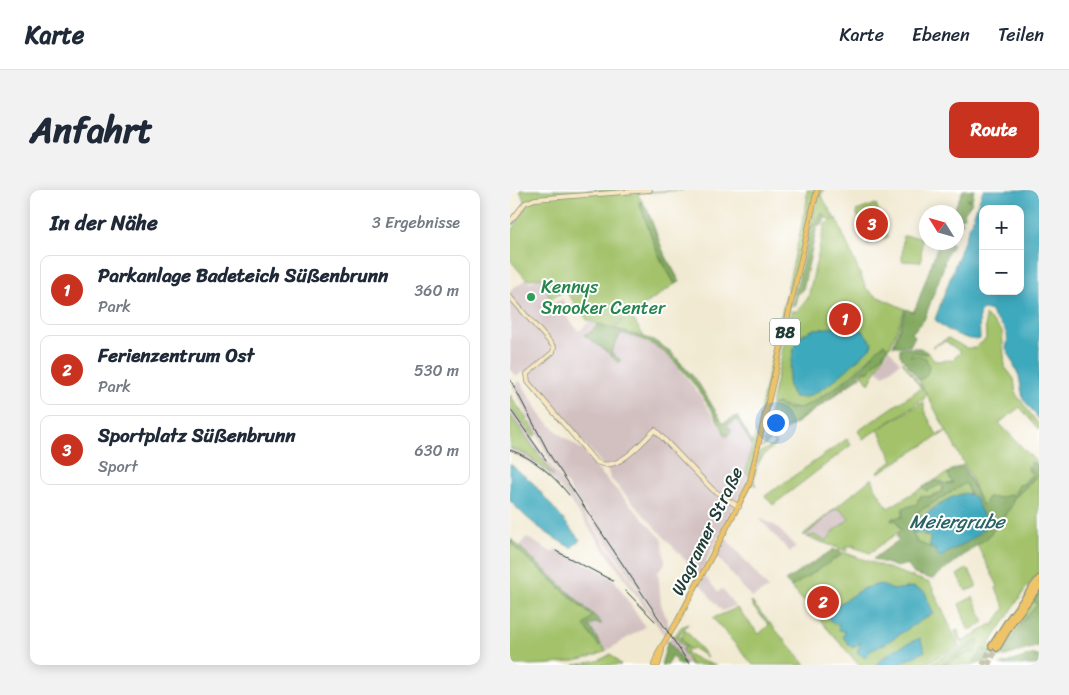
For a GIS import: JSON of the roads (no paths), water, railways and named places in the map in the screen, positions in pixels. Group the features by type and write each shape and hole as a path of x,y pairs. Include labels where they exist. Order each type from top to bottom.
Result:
{"highway":[{"path":"1039,579 1014,612 994,647 1039,586"}],"main road":[{"name":"Wagramer Straße","path":"656,665 663,646 739,507 749,484 756,462 817,190"}],"street":[{"path":"510,222 524,205 535,199 650,190"},
{"path":"510,297 554,349 526,377 528,382 590,455 598,462 607,465 621,460 655,430 713,490 739,507"}],"water":[{"path":"983,190 1039,190 1039,419 1023,399 1019,376 1006,348 1007,335 990,310 982,310 979,314 980,339 975,340 963,337 938,323 935,319 961,250 964,250 964,241"},
{"path":"851,326 863,331 872,343 871,347 823,389 812,395 793,396 788,382 794,348 799,337 814,329"},
{"path":"510,464 533,483 580,540 571,548 539,527 510,501"},
{"name":"Meiergrube","path":"965,493 975,497 983,516 984,528 969,541 941,557 938,556 935,549 930,548 930,537 921,532 914,533 911,524 950,498"},
{"path":"880,584 893,590 913,587 925,592 933,613 883,645 870,651 865,658 857,652 861,642 852,648 843,637 845,631 839,630 838,624 831,622 826,613 862,589"},
{"path":"920,638 925,651 896,665 876,665 892,651"}],"tunnel":[{"path":"983,665 992,646"},
{"path":"988,665 997,648"}],"railway":[{"path":"510,379 551,457 690,665"},
{"path":"510,409 546,460"},
{"path":"510,450 519,453 542,468 569,495"},
{"path":"556,551 613,581"},
{"path":"626,591 655,621"}],"place":[{"name":"Sportplatz Süßenbrunn","path":"872,224"},
{"name":"Kennys Snooker Center","path":"531,297"},
{"name":"Parkanlage Badeteich Süßenbrunn","path":"845,319"},
{"name":"Ferienzentrum Ost","path":"823,602"}]}
